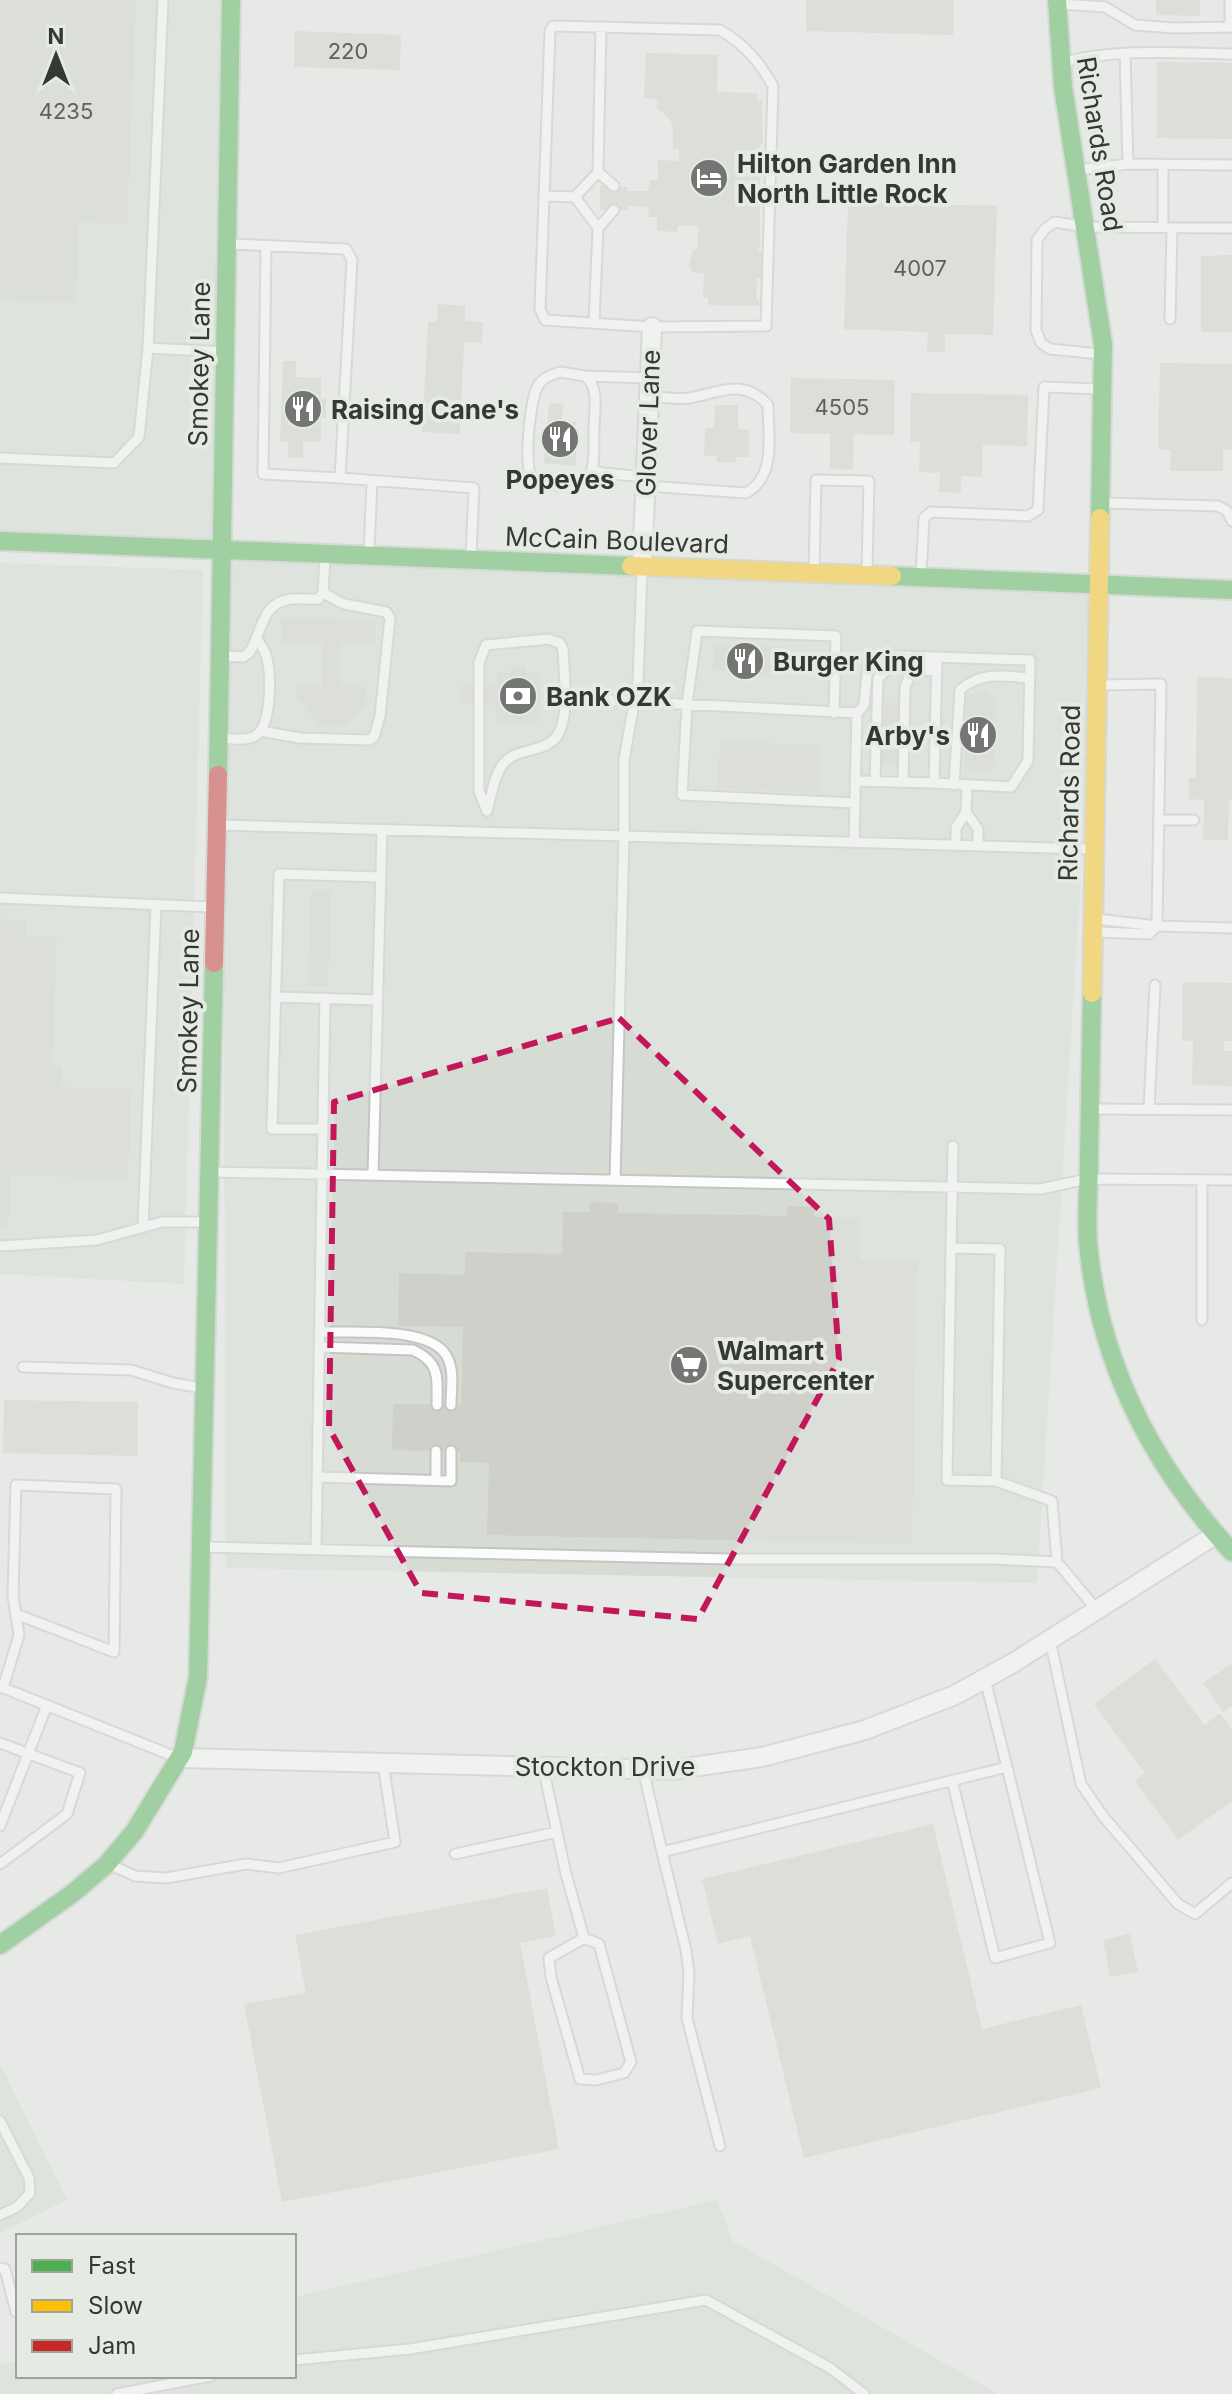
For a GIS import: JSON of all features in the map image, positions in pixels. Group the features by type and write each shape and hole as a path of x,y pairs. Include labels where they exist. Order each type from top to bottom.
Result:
{"street":[{"name":"Smokey Lane","path":"0,1945 73,1893 108,1863 134,1832 180,1758 189,1732 198,1677 218,825 231,0"},
{"name":"Richards Road","path":"1057,2 1065,120 1096,281 1103,354 1087,1179 1088,1241 1093,1287 1109,1351 1137,1423 1182,1496 1232,1552"},
{"name":"Glover Lane","path":"642,567 652,327"},
{"name":"McCain Boulevard","path":"0,541 1232,590"},
{"name":"Stockton Drive","path":"180,1758 643,1769 710,1766 809,1746 865,1730 955,1695 1050,1640 1215,1535"}],"lane":[{"path":"0,458 114,463 139,437 148,348 163,0"},
{"path":"1057,2 1107,4 1135,25 1174,28 1231,27 1230,0"},
{"path":"553,26 601,27 720,30 739,41 760,64 773,86 766,326 652,327 545,320 540,309 550,31 553,26"},
{"path":"544,196 575,197 598,172 601,27"},
{"path":"1125,54 1128,164"},
{"path":"1059,63 1089,56 1125,54 1232,54"},
{"path":"1075,171 1128,164 1232,165"},
{"path":"1163,165 1170,319"},
{"path":"598,172 614,186"},
{"path":"575,197 598,228 594,323"},
{"path":"598,228 614,210"},
{"path":"1103,354 1050,349 1041,343 1036,330 1037,240 1045,229 1055,222 1086,227 1232,228"},
{"path":"226,244 346,249 352,260 340,478"},
{"path":"266,246 263,474 474,488 471,561"},
{"path":"148,348 225,352"},
{"path":"585,376 594,388 592,470 581,482 553,485 538,482 529,467 531,417 535,391 546,376 560,372 585,376 649,387 686,399 720,389 746,390 759,395 768,405 769,456 765,473 758,487 746,493 646,482 592,470"},
{"path":"921,579 924,518 931,512 1028,516 1038,510 1044,387 1102,389"},
{"path":"813,574 816,480 869,481 867,577"},
{"path":"369,557 372,482"},
{"path":"1100,503 1218,506 1227,511 1232,521"},
{"path":"221,656 243,657 249,653 265,615 278,603 288,599 318,599 323,593 325,556"},
{"path":"615,1180 624,760 638,681 642,567"},
{"path":"260,731 300,738 369,740 374,737 380,716 390,618 386,612 344,604 323,593"},
{"path":"834,713 836,636 697,631 687,705 682,795 855,803"},
{"path":"219,738 250,738 260,731 265,722 269,685 266,651 256,638"},
{"path":"487,811 479,791 479,663 486,645 548,639 560,643 565,698 563,721 557,737 542,747 516,754 503,764 487,811 487,832"},
{"path":"854,842 857,713 864,705 869,655 937,663"},
{"path":"855,781 875,782 934,783 1011,787 1028,761 1030,660 895,663 878,678 875,782"},
{"path":"903,782 905,687 912,670 937,663"},
{"path":"934,783 937,663"},
{"path":"954,785 960,690 970,681 985,675 1030,678"},
{"path":"1097,685 1161,684 1157,926"},
{"path":"565,698 857,713"},
{"path":"956,845 956,828 966,812 967,785"},
{"path":"966,812 978,829 978,846"},
{"path":"1159,820 1194,820"},
{"path":"218,825 1094,849"},
{"path":"373,1175 382,830"},
{"path":"322,1129 272,1129 279,874 381,877"},
{"path":"0,898 216,907"},
{"path":"143,1227 156,905"},
{"path":"1092,925 1232,928"},
{"path":"1149,1109 1155,985"},
{"path":"276,997 378,1000"},
{"path":"316,1549 325,998"},
{"path":"1088,1109 1232,1110"},
{"path":"953,1146 947,1480 996,1481 1052,1501 1057,1562 1097,1610"},
{"path":"210,1172 1041,1189 1087,1179 1232,1180"},
{"path":"1202,1180 1202,1320"},
{"path":"0,1246 97,1240 162,1222 209,1222"},
{"path":"951,1248 1000,1249 996,1481"},
{"path":"319,1332 416,1335 431,1342 446,1354 449,1363 451,1405"},
{"path":"319,1347 413,1350 425,1356 437,1373 437,1405"},
{"path":"23,1367 131,1370 173,1383 205,1388"},
{"path":"436,1451 436,1480"},
{"path":"317,1477 451,1481 451,1451"},
{"path":"16,1614 114,1652 116,1489 16,1485 13,1596 19,1635 2,1688 180,1758"},
{"path":"202,1547 712,1559 994,1559 1057,1562"},
{"path":"1050,1640 1081,1784 1103,1816 1178,1904 1195,1914 1232,1883"},
{"path":"952,1780 995,1958 1050,1943 985,1679"},
{"path":"0,1826 47,1705"},
{"path":"0,1743 80,1773 67,1814 0,1864"},
{"path":"108,1863 135,1876 166,1878 246,1864 279,1868 395,1842 383,1763"},
{"path":"543,1767 584,1938"},
{"path":"662,1852 1007,1767"},
{"path":"643,1769 686,1950 689,1973 687,2018 720,2146"},
{"path":"455,1854 557,1832"},
{"path":"584,1938 599,1944 631,2062 624,2073 596,2080 580,2079 551,1977 549,1958 584,1938"},
{"path":"0,2121 29,2178 30,2193 17,2207 0,2215"},
{"path":"0,2268 5,2269 16,2312"},
{"path":"296,2360 410,2349 706,2300 830,2368 864,2394"},
{"path":"117,2394 200,2378"}],"highlighted area":[{"path":"619,1018 829,1219 839,1359 698,1619 421,1593 329,1428 334,1102"}],"shaded area":[{"path":"0,0 234,0 223,552 1099,585 1037,1583 226,1568 222,552 0,540"},
{"path":"0,563 203,570 184,1284 0,1274"},
{"path":"0,2064 67,2200 0,2233"},
{"path":"717,2200 733,2241 998,2394 0,2394 0,2365 16,2361 16,2378 296,2378 296,2297"}],"building":[{"path":"0,0 136,0 127,224 79,222 76,303 0,300"},
{"path":"806,0 954,0 953,35 806,31"},
{"path":"1156,0 1200,0 1200,16 1156,15"},
{"path":"295,31 401,35 400,70 294,67"},
{"name":"Hilton Garden Inn North Little Rock","path":"646,53 718,55 717,92 757,93 757,100 762,100 763,144 760,144 760,153 767,153 766,177 760,177 758,251 766,252 765,278 757,278 756,299 759,299 759,306 708,305 708,298 703,297 704,273 692,272 689,266 693,250 697,250 698,226 678,226 678,232 657,231 657,217 649,217 648,207 600,210 600,186 648,191 650,180 658,180 658,160 679,161 679,149 673,149 670,119 657,108 658,99 644,98"},
{"path":"1157,62 1232,63 1232,139 1157,138"},
{"path":"848,202 997,206 993,335 945,334 945,352 927,352 928,332 844,329"},
{"path":"1232,255 1232,332 1201,332 1201,256"},
{"path":"438,304 465,306 465,321 483,322 482,343 464,342 460,434 422,432 423,428 409,428 410,417 423,417 428,321 437,322"},
{"name":"Raising Cane's","path":"283,361 296,361 296,377 321,378 321,399 326,399 326,418 321,418 321,442 303,442 303,458 288,458 288,442 280,442"},
{"path":"1160,363 1232,364 1232,450 1223,450 1223,471 1170,471 1171,450 1158,449"},
{"path":"791,378 895,380 894,435 854,434 853,470 830,469 830,434 790,433"},
{"path":"911,393 1028,395 1027,446 983,445 982,477 961,476 961,493 939,492 940,473 919,472 920,442 910,442"},
{"name":"Popeyes","path":"549,403 564,404 561,421 576,422 576,466 544,463"},
{"path":"715,405 738,405 738,429 749,430 749,457 736,457 736,462 717,462 717,456 704,456 705,428 714,428"},
{"path":"281,618 376,620 375,643 341,642 340,686 365,687 365,701 369,704 347,725 320,725 296,698 296,685 322,686 323,643 281,642"},
{"name":"Burger King","path":"714,645 781,647 781,652 777,652 776,677 739,676 739,671 713,670"},
{"name":"Bank OZK","path":"511,666 526,666 526,673 540,673 539,723 496,722 496,705 459,704 460,686 497,686 497,672 511,673"},
{"path":"1197,677 1232,678 1232,800 1229,800 1228,840 1203,840 1204,800 1189,799 1189,778 1196,778"},
{"name":"Arby's","path":"975,691 996,695 994,765 991,770 965,769 962,729 966,730 967,694 975,694"},
{"path":"885,703 899,703 897,749 903,749 899,763 880,762 878,749 883,749"},
{"path":"720,741 821,745 819,793 718,789"},
{"path":"311,891 331,891 328,986 308,986"},
{"path":"0,919 27,921 26,935 57,937 52,1066 62,1066 61,1087 131,1089 128,1179 11,1175 8,1228 0,1228"},
{"path":"1183,982 1232,983 1232,1041 1224,1041 1223,1051 1232,1051 1232,1086 1192,1085 1193,1041 1182,1040"},
{"name":"Walmart Supercenter","path":"590,1202 618,1203 618,1213 787,1216 787,1206 814,1207 814,1217 860,1218 859,1260 917,1261 912,1544 487,1535 489,1463 460,1462 460,1452 392,1450 393,1404 461,1405 463,1327 398,1326 399,1273 465,1275 465,1252 562,1254 563,1212 590,1212"},
{"path":"4,1400 138,1402 137,1456 3,1453"},
{"path":"1155,1659 1204,1725 1220,1713 1232,1730 1232,1801 1178,1840 1135,1781 1145,1773 1094,1704"},
{"path":"1232,1664 1232,1706 1223,1712 1203,1683"},
{"path":"933,1824 982,2029 1081,2005 1101,2088 804,2158 750,1936 718,1944 702,1879"},
{"path":"547,1888 556,1936 520,1943 559,2149 282,2202 244,2004 306,1993 295,1935"},
{"path":"1130,1934 1138,1972 1110,1977 1103,1940"}],"traffic: fast":[{"path":"218,775 231,0"},
{"path":"1057,0 1063,87 1103,344 1100,518"},
{"path":"0,541 631,566"},
{"path":"892,576 1232,590"},
{"path":"0,1945 73,1893 106,1865 134,1832 183,1752 198,1677 214,963"},
{"path":"1092,993 1087,1232 1094,1287 1104,1330 1134,1410 1154,1447 1177,1483 1232,1552"}],"traffic: slow":[{"path":"1092,993 1100,518"},
{"path":"631,566 892,576"}],"traffic: jam":[{"path":"214,963 218,775"}],"place":[{"name":"Hilton Garden Inn North Little Rock","path":"709,178"},
{"name":"Raising Cane's","path":"303,409"},
{"name":"Popeyes","path":"560,439"},
{"name":"Burger King","path":"745,661"},
{"name":"Bank OZK","path":"518,696"},
{"name":"Arby's","path":"978,735"},
{"name":"Walmart Supercenter","path":"689,1365"}]}
